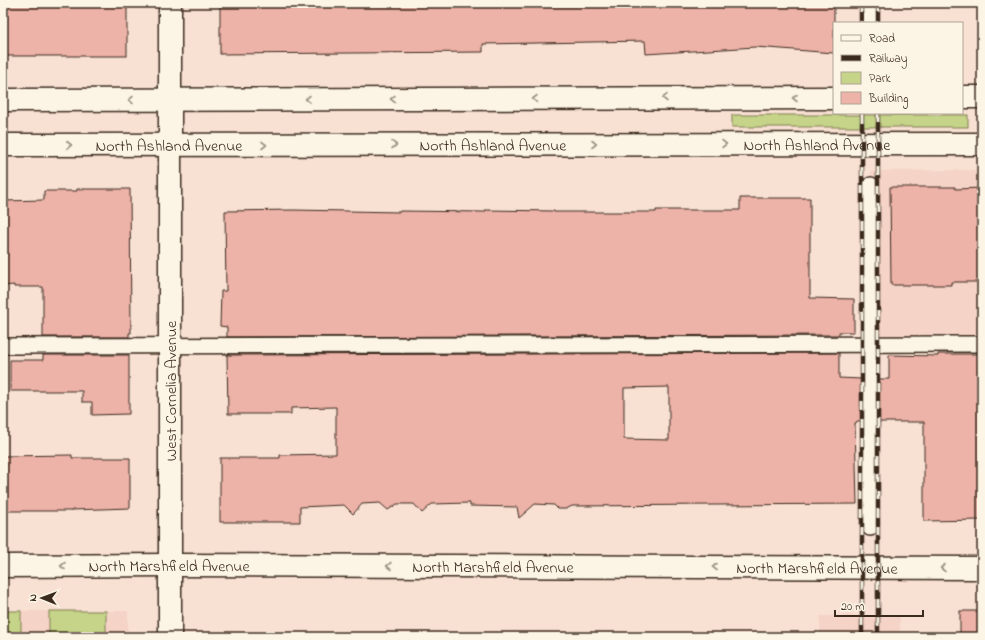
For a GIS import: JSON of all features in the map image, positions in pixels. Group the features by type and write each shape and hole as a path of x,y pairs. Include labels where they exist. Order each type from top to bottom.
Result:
{"main road":[{"path":"170,3 170,100"},
{"path":"963,97 982,97"},
{"path":"3,100 833,98"},
{"name":"West Cornelia Avenue","path":"170,100 170,637"},
{"name":"North Ashland Avenue","path":"3,145 982,144"},
{"name":"North Marshfield Avenue","path":"3,566 982,568"}],"lane":[{"path":"869,3 869,22"},
{"path":"870,528 871,184"},
{"path":"3,346 982,344"}],"shaded area":[{"path":"982,170 982,344 871,344 871,171"},
{"path":"3,611 128,611 128,637 3,637"},
{"path":"900,615 900,637 820,637 820,616"}],"green space":[{"path":"732,115 968,115 968,127 732,127"},
{"path":"3,611 21,611 21,637 3,637"},
{"path":"49,611 106,611 106,637 49,637"}],"building":[{"path":"3,3 127,3 127,56 3,56"},
{"path":"220,3 834,3 833,53 755,47 646,54 645,41 483,44 483,52 220,54"},
{"path":"890,187 955,187 955,189 982,188 982,282 951,282 951,285 891,285"},
{"path":"77,189 130,189 131,333 129,333 129,337 43,337 43,287 14,287 14,285 3,286 3,201 44,200 44,191 77,191"},
{"path":"740,198 810,198 810,298 854,299 854,332 839,332 839,335 227,337 227,327 220,326 221,291 226,291 225,211 294,210 485,212 485,210 656,212 656,210 740,210"},
{"path":"839,353 839,378 861,379 861,422 855,423 857,504 572,506 566,509 558,509 554,505 535,504 519,518 517,507 470,506 470,503 432,504 422,513 414,504 397,504 388,510 380,503 362,504 353,514 344,505 300,507 300,522 220,522 220,458 280,458 280,455 336,454 336,407 291,408 291,414 228,414 227,355","holes":["669,387 669,440 624,439 624,388"]},
{"path":"938,354 982,354 982,520 924,521 924,422 879,422 879,379 889,379 889,355 938,356"},
{"path":"43,355 129,355 129,414 92,415 92,402 82,402 82,391 10,391 10,360 43,360"},
{"path":"72,455 72,458 130,458 130,508 72,511 3,511 3,456"},
{"path":"960,611 982,611 982,637 960,637"}],"railway":[{"path":"861,3 861,22"},
{"path":"878,3 878,22"},
{"path":"862,114 862,637"},
{"path":"878,114 878,637"}]}
